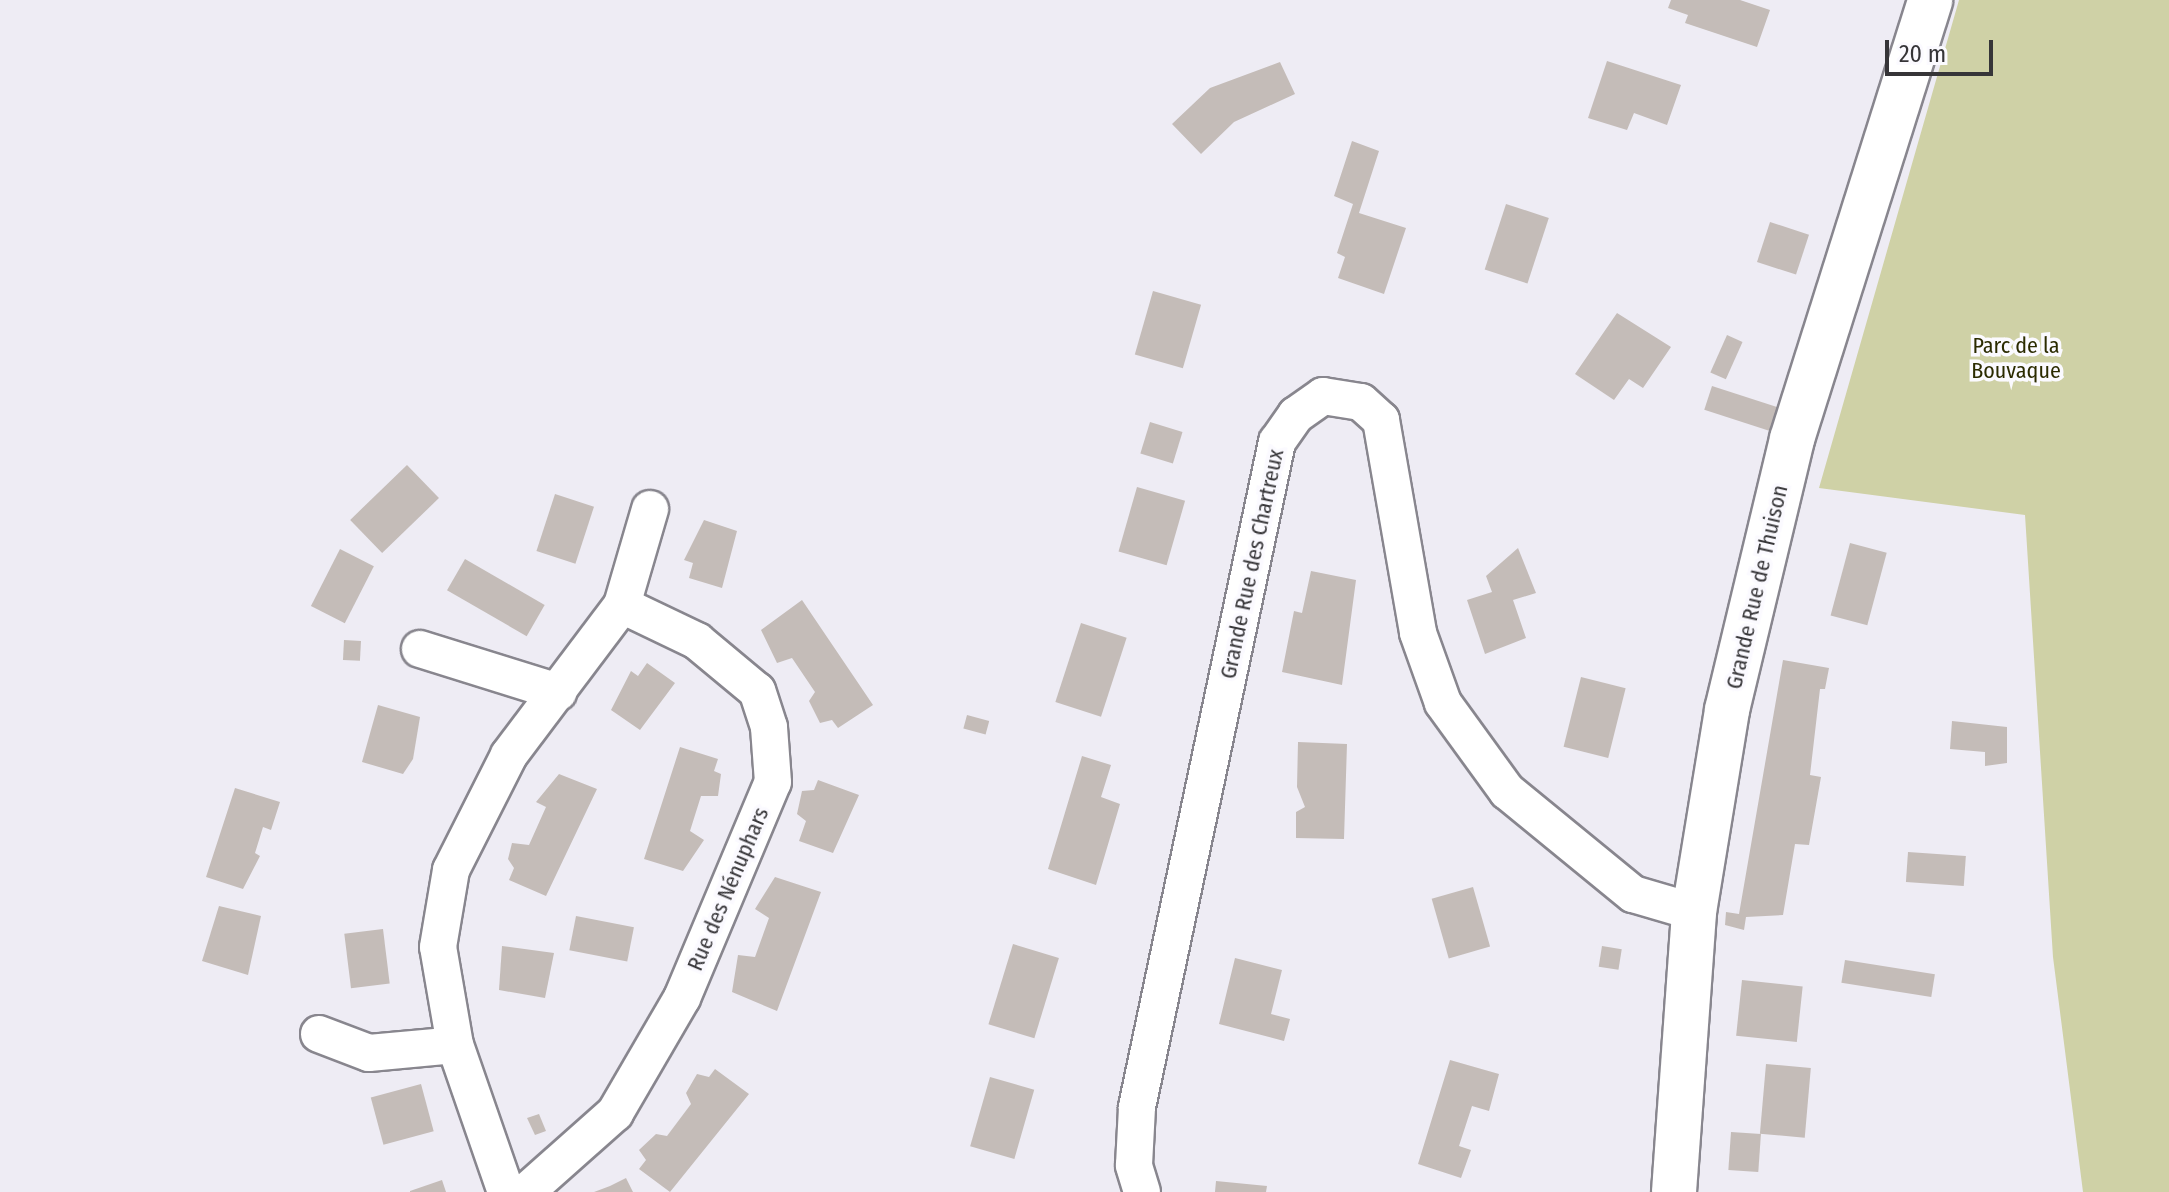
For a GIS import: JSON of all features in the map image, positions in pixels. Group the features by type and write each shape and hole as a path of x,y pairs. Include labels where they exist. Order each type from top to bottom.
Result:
{"street":[{"name":"Grande Rue de Thuison","path":"1674,1192 1694,912 1727,710 1792,439 1930,0"},
{"name":"Grande Rue des Chartreux","path":"1142,1192 1134,1165 1137,1107 1277,442 1296,415 1323,396 1361,402 1381,420 1418,633 1443,703 1507,791 1633,894 1694,912"},
{"path":"506,1192 455,1045 438,947 451,870 509,755 622,605 650,509"},
{"name":"Rue des Nénuphars","path":"526,1192 615,1113 682,998 773,782 769,727 757,691 697,641 622,605"},
{"path":"420,649 558,692"},
{"path":"319,1034 369,1053 455,1045"}],"green space":[{"name":"Parc de la Bouvaque","path":"1959,0 2169,0 2169,1192 2083,1192 2053,957 2025,515 1819,488"}],"building":[{"path":"1671,0 1740,0 1770,10 1757,47 1685,23 1688,15 1668,8"},
{"path":"1607,61 1681,85 1667,125 1634,113 1627,130 1588,118"},
{"path":"1280,62 1295,94 1234,122 1201,154 1172,124 1210,88"},
{"path":"1352,141 1379,151 1359,213 1406,228 1384,294 1338,278 1345,257 1337,253 1353,204 1334,196"},
{"path":"1506,204 1549,218 1527,284 1485,270"},
{"path":"1770,222 1809,235 1796,275 1757,262"},
{"path":"1153,291 1201,305 1183,368 1135,354"},
{"path":"1617,313 1671,347 1643,388 1629,379 1614,400 1575,374"},
{"path":"1727,335 1743,342 1726,379 1710,372"},
{"path":"1712,386 1781,409 1774,432 1704,410"},
{"path":"1150,422 1183,432 1173,463 1140,454"},
{"path":"407,465 439,498 382,553 350,520"},
{"path":"1137,487 1185,501 1167,565 1119,551"},
{"path":"555,494 594,507 575,564 536,551"},
{"path":"704,520 737,531 722,588 689,578 693,563 684,560"},
{"path":"1850,543 1887,553 1867,625 1831,615"},
{"path":"1518,548 1536,593 1513,600 1526,638 1485,654 1467,600 1492,592 1486,576"},
{"path":"340,549 374,566 345,623 311,606"},
{"path":"465,559 545,605 527,636 447,590"},
{"path":"1311,571 1356,580 1342,685 1282,672 1294,611 1302,613"},
{"path":"802,600 873,705 838,728 832,720 820,723 809,701 815,692 792,658 777,663 761,630"},
{"path":"1081,623 1127,638 1101,717 1055,702"},
{"path":"344,640 361,641 360,661 343,660"},
{"path":"1783,660 1829,668 1825,689 1820,689 1810,775 1821,777 1809,845 1795,844 1783,915 1746,917 1744,930 1725,925 1726,912 1739,914"},
{"path":"647,663 675,683 640,730 611,710 631,671 638,676"},
{"path":"1581,677 1626,688 1608,758 1564,747"},
{"path":"378,705 420,717 413,759 403,774 362,762"},
{"path":"967,715 989,721 986,734 963,729"},
{"path":"1952,721 2007,727 2007,763 1985,766 1985,752 1950,749"},
{"path":"1298,742 1347,744 1344,839 1296,838 1296,812 1305,807 1297,787"},
{"path":"680,747 718,759 714,771 721,774 718,796 701,796 690,831 704,840 683,871 644,859"},
{"path":"1082,756 1111,765 1101,797 1120,804 1096,885 1048,869"},
{"path":"559,774 597,789 546,896 509,880 514,868 508,859 512,843 529,845 546,807 536,802"},
{"path":"818,780 859,795 833,853 799,841 806,821 797,814 802,791 814,790"},
{"path":"235,788 280,802 271,830 263,827 255,853 260,856 243,889 206,877"},
{"path":"1908,852 1966,856 1964,886 1906,882"},
{"path":"775,877 821,892 777,1011 732,992 738,955 755,957 769,918 755,909"},
{"path":"1473,887 1490,947 1449,958 1432,899"},
{"path":"219,906 261,916 248,975 202,961"},
{"path":"576,916 634,927 627,962 569,950"},
{"path":"383,929 390,984 351,988 344,934"},
{"path":"1013,944 1059,958 1034,1038 988,1024"},
{"path":"502,946 554,953 545,998 499,990"},
{"path":"1602,946 1622,949 1618,970 1599,967"},
{"path":"1235,958 1282,970 1271,1014 1290,1019 1284,1041 1219,1024"},
{"path":"1845,960 1935,974 1931,997 1841,983"},
{"path":"1742,980 1803,986 1797,1042 1736,1036"},
{"path":"1450,1060 1499,1074 1489,1111 1472,1106 1459,1146 1471,1150 1461,1178 1418,1164"},
{"path":"1766,1064 1811,1068 1805,1138 1760,1134"},
{"path":"715,1069 749,1094 670,1192 639,1169 646,1160 639,1150 656,1134 667,1136 691,1104 686,1093 697,1074 709,1077"},
{"path":"990,1077 1034,1090 1014,1159 970,1146"},
{"path":"421,1084 434,1131 383,1145 371,1097"},
{"path":"539,1114 546,1131 535,1135 527,1118"},
{"path":"1731,1132 1761,1134 1758,1172 1728,1170"},
{"path":"626,1178 633,1192 594,1192 610,1186"},
{"path":"442,1180 446,1192 410,1192 410,1191"},
{"path":"1216,1181 1267,1186 1266,1192 1215,1192"}]}
